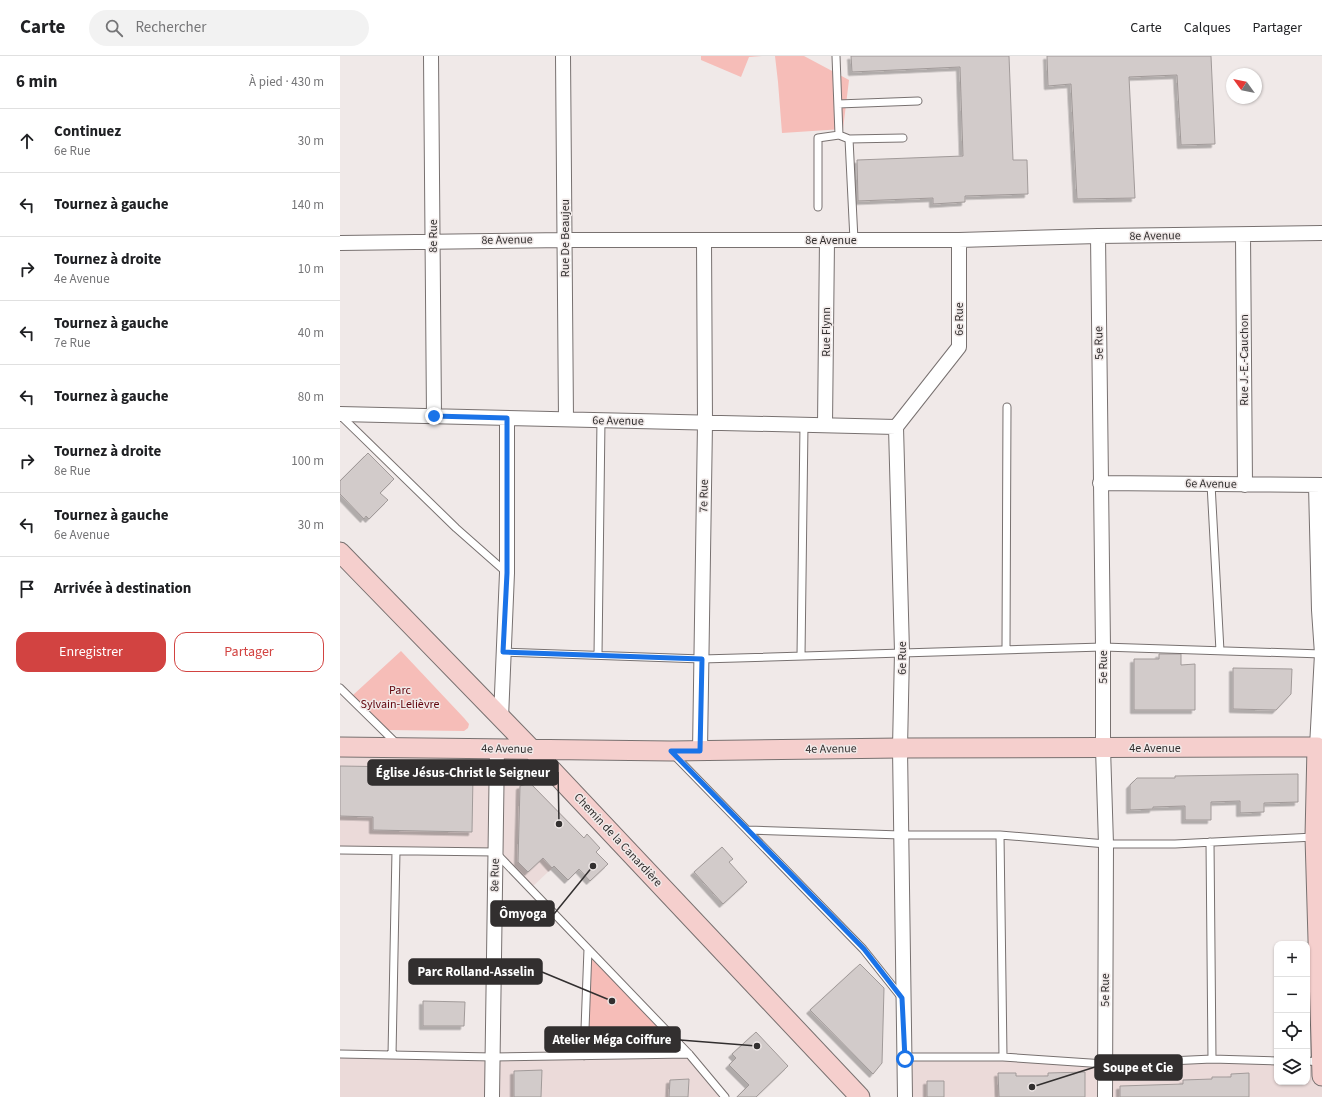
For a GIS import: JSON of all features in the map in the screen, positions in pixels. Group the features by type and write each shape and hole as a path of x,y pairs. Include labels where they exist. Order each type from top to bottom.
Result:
{"main road":[{"name":"Chemin de la Canardière","path":"340,552 532,749 860,1097"},
{"name":"4e Avenue","path":"340,747 700,751 900,748 1320,747"},
{"path":"1320,747 1319,837 1322,1076"}],"street":[{"name":"8e Rue","path":"431,56 434,416"},
{"name":"Rue De Beaujeu","path":"563,56 566,419"},
{"name":"8e Avenue","path":"340,243 565,240 959,240 1098,236 1322,233"},
{"name":"Rue J.-E.-Cauchon","path":"1243,235 1245,485"},
{"name":"5e Rue","path":"1098,236 1103,748 1106,844 1105,1097"},
{"name":"7e Rue","path":"700,751 705,423 704,240"},
{"name":"Rue Flynn","path":"825,425 827,240"},
{"name":"6e Rue","path":"905,1097 905,1056 902,998 900,748 902,652 896,427 959,347 959,240"},
{"name":"6e Avenue","path":"340,415 896,427"},
{"path":"501,718 507,573 507,418"},
{"name":"6e Avenue","path":"1100,483 1319,485"},
{"path":"1319,485 1320,610 1322,647 1320,747"},
{"name":"8e Rue","path":"492,1097 497,748"}],"lane":[{"path":"836,56 840,135"},
{"path":"838,104 918,101"},
{"path":"818,206 818,138 840,135 849,139 903,138"},
{"path":"849,139 854,240"},
{"path":"1006,650 1007,407"},
{"path":"340,415 456,528 507,573"},
{"path":"598,655 602,420"},
{"path":"801,656 804,425"},
{"path":"1211,484 1220,651"},
{"path":"503,652 702,659 902,652 1103,648 1220,651 1322,647"},
{"path":"340,688 401,748"},
{"path":"671,751 864,949 902,998"},
{"path":"748,830 901,835 1000,835 1106,844 1175,844 1319,837"},
{"path":"1000,835 1003,1057"},
{"path":"1210,842 1212,1059"},
{"path":"340,850 495,852 689,1054 725,1097"},
{"path":"392,1055 396,851"},
{"path":"584,1056 588,948"},
{"path":"340,1054 493,1057 689,1054"},
{"path":"905,1056 1003,1057 1104,1064 1212,1059 1274,1060"},
{"path":"1310,1062 1322,1062"}],"shaded area":[{"path":"340,747 497,748 584,838 530,889 495,852 340,850"},
{"path":"340,1054 689,1054 725,1097 340,1097"},
{"path":"1003,1057 1105,1064 1274,1058 1274,1085 1310,1085 1310,1057 1322,1057 1322,1097 906,1097 907,1058"}],"green space":[{"path":"701,56 762,56 749,57 741,77 701,60"},
{"path":"775,56 804,56 849,80 843,129 782,133"},
{"name":"Parc Sylvain-Lelièvre","path":"401,651 464,718 469,724 468,728 464,731 386,730 353,695"},
{"path":"588,949 689,1054 584,1056"}],"building":[{"path":"851,56 1009,56 1013,160 1027,160 1028,194 965,196 965,202 933,204 933,198 858,201 857,160 963,156 960,67 852,72"},
{"path":"1047,56 1211,56 1215,144 1181,145 1177,75 1129,77 1135,198 1077,199 1071,84 1048,86"},
{"path":"368,453 394,479 380,493 388,500 369,519 366,516 364,519 340,494 340,481"},
{"path":"1159,654 1181,654 1181,665 1195,664 1195,710 1134,710 1134,659 1159,659"},
{"path":"1233,668 1292,669 1291,694 1276,710 1233,709"},
{"path":"340,766 466,768 473,776 472,832 373,830 373,817 340,816"},
{"path":"1298,774 1298,802 1264,803 1264,812 1240,813 1240,801 1211,802 1211,820 1185,820 1185,806 1153,807 1153,809 1130,810 1130,785 1137,778"},
{"path":"530,783 584,838 587,834 600,848 596,852 608,864 590,881 579,869 568,880 554,866 552,868 543,858 528,872 518,862 520,786"},
{"path":"722,847 733,859 729,862 747,882 723,904 694,872"},
{"path":"860,964 884,988 882,1063 873,1074 810,1010"},
{"path":"423,1001 465,1002 464,1026 423,1026"},
{"path":"756,1032 788,1066 756,1097 737,1097 749,1085 729,1065 736,1058 732,1054"},
{"path":"542,1070 541,1097 514,1097 514,1071"},
{"path":"1085,1072 1085,1097 999,1097 998,1073 1016,1073 1016,1076 1048,1076 1048,1073"},
{"path":"1249,1073 1249,1097 1120,1097 1120,1086 1183,1084 1183,1080 1231,1077 1231,1074"},
{"path":"689,1079 688,1097 669,1097 670,1080"},
{"path":"927,1081 944,1081 944,1097 927,1097"}],"place":[{"name":"Église Jésus-Christ le Seigneur","path":"559,824"},
{"name":"Ômyoga","path":"593,866"},
{"name":"Parc Rolland-Asselin","path":"612,1001"},
{"name":"Atelier Méga Coiffure","path":"757,1046"},
{"name":"Soupe et Cie","path":"1032,1087"}],"route":[{"path":"434,416 507,418 507,573 503,652 702,659 700,751 671,751 864,949 902,998 905,1059"}]}
